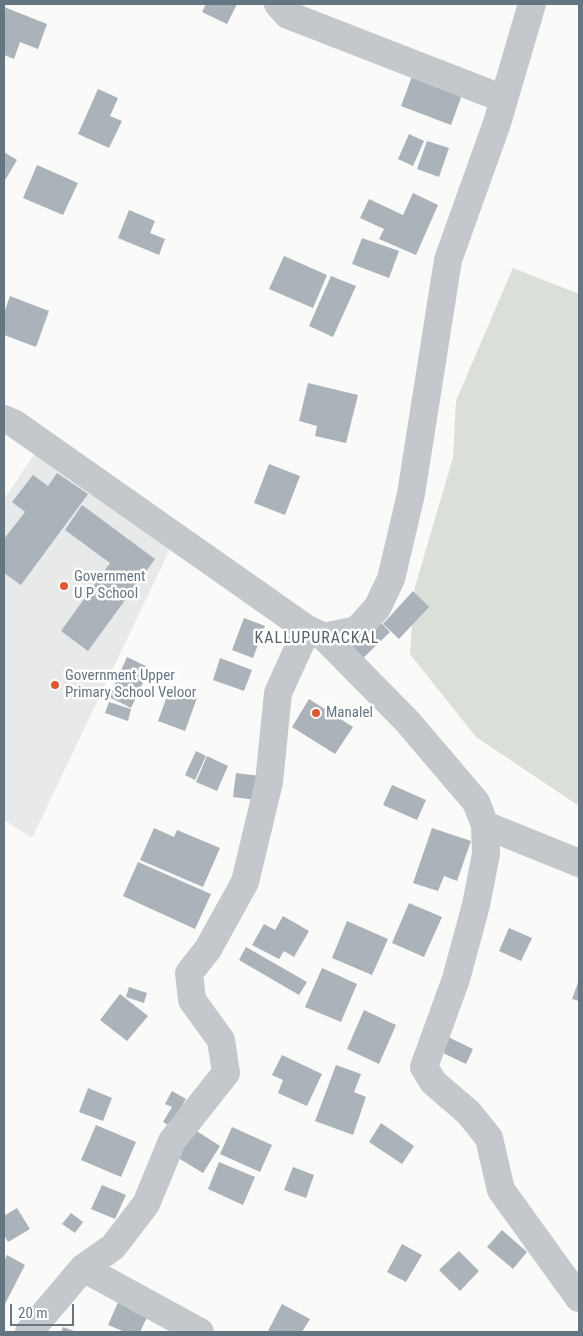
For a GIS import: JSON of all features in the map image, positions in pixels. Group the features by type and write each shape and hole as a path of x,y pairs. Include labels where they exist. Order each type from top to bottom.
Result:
{"street":[{"path":"278,4 288,15 504,99"},
{"path":"315,633 356,630 377,608 391,579 411,494 448,260 504,99 532,4"},
{"path":"4,419 15,424 315,633 419,736 476,802 485,825 486,854 476,905 456,979 424,1067 433,1082 469,1113 490,1138 501,1190 579,1298"},
{"path":"30,1332 83,1268 113,1247 146,1204 172,1141 226,1073 221,1040 192,1000 189,973 208,948 245,882 269,782 278,693 315,633"},
{"path":"485,825 579,863"},
{"path":"83,1268 200,1332"}],"shaded area":[{"path":"513,268 579,294 579,806 476,737 410,654 415,587 453,457 456,401"},
{"name":"Government Upper Primary School Veloor","path":"37,450 170,549 32,838 4,820 4,499"}],"building":[{"path":"206,4 237,4 227,24 202,12"},
{"path":"4,7 47,24 38,49 20,42 14,59 4,55"},
{"path":"413,74 463,92 451,125 401,106"},
{"path":"98,89 118,98 110,116 122,121 109,148 78,134"},
{"path":"409,134 424,141 413,166 398,159"},
{"path":"427,141 449,148 439,177 417,169"},
{"path":"4,152 17,160 4,182"},
{"path":"37,165 78,183 63,215 23,198"},
{"path":"413,193 438,205 416,255 379,239 384,229 360,218 369,199 403,215"},
{"path":"129,210 155,221 150,233 165,239 159,255 118,238"},
{"path":"362,238 399,251 389,278 352,264"},
{"path":"284,256 327,275 313,308 269,289"},
{"path":"331,276 356,286 333,337 309,326"},
{"path":"10,296 49,311 36,347 4,335 4,313"},
{"path":"308,383 358,395 346,443 315,436 317,426 299,421"},
{"path":"269,464 300,476 285,515 254,503"},
{"path":"57,473 88,494 21,585 4,573 4,539 25,512 12,502 33,475 48,486"},
{"path":"82,505 155,559 88,651 61,631 110,563 65,530"},
{"path":"413,591 429,607 399,639 383,624"},
{"path":"374,616 390,632 357,664 342,647"},
{"path":"244,618 265,626 253,658 232,650"},
{"path":"127,657 150,668 131,708 109,697"},
{"path":"220,658 252,670 244,691 213,680"},
{"path":"170,688 197,698 185,731 158,721"},
{"name":"Manalel","path":"309,699 353,727 335,754 292,727"},
{"path":"109,702 131,709 128,721 105,713"},
{"path":"196,751 206,756 195,780 185,775"},
{"path":"207,756 228,766 217,791 196,782"},
{"path":"236,773 260,776 256,800 233,797"},
{"path":"392,785 426,800 417,820 383,805"},
{"path":"154,828 174,837 177,830 220,848 203,887 140,860"},
{"path":"432,828 471,841 457,881 444,876 438,891 413,883"},
{"path":"138,862 211,894 195,929 123,896"},
{"path":"409,903 442,917 424,957 392,943"},
{"path":"283,916 309,931 294,957 284,951 279,959 252,945 264,924 275,930"},
{"path":"347,921 388,939 372,975 332,958"},
{"path":"509,928 532,938 521,961 499,951"},
{"path":"246,947 307,982 299,995 239,960"},
{"path":"322,968 357,984 341,1022 305,1007"},
{"path":"579,980 579,1001 572,999"},
{"path":"129,987 147,993 144,1003 126,997"},
{"path":"120,994 148,1016 127,1041 100,1020"},
{"path":"364,1010 396,1025 379,1064 347,1049"},
{"path":"448,1037 473,1049 466,1064 441,1052"},
{"path":"282,1055 322,1074 307,1106 278,1093 283,1080 272,1075"},
{"path":"336,1065 361,1074 354,1092 366,1097 353,1135 315,1121"},
{"path":"88,1088 112,1098 103,1121 79,1112"},
{"path":"172,1091 186,1099 170,1126 163,1122 172,1107 165,1104"},
{"path":"381,1123 414,1146 402,1164 369,1142"},
{"path":"96,1125 136,1142 121,1177 81,1160"},
{"path":"232,1127 272,1145 260,1172 220,1154"},
{"path":"192,1128 220,1146 203,1173 175,1156"},
{"path":"219,1162 255,1177 243,1205 208,1189"},
{"path":"293,1167 314,1175 306,1198 284,1190"},
{"path":"102,1185 126,1195 115,1219 91,1209"},
{"path":"17,1208 30,1229 8,1242 4,1235 4,1216"},
{"path":"71,1213 83,1222 75,1233 62,1224"},
{"path":"502,1230 527,1252 513,1269 487,1247"},
{"path":"402,1244 422,1255 406,1282 387,1272"},
{"path":"459,1251 479,1271 460,1291 439,1270"},
{"path":"7,1255 25,1265 4,1306 4,1261"},
{"path":"120,1298 150,1311 140,1332 125,1332 108,1325"},
{"path":"282,1304 310,1319 302,1332 268,1331"},
{"path":"63,1327 77,1332 61,1332"}],"place":[{"name":"Government U P School","path":"64,586"},
{"name":"Government Upper Primary School Veloor","path":"55,685"},
{"name":"Manalel","path":"316,713"}],"district":[{"name":"KALLUPURACKAL","path":"317,639"}]}
